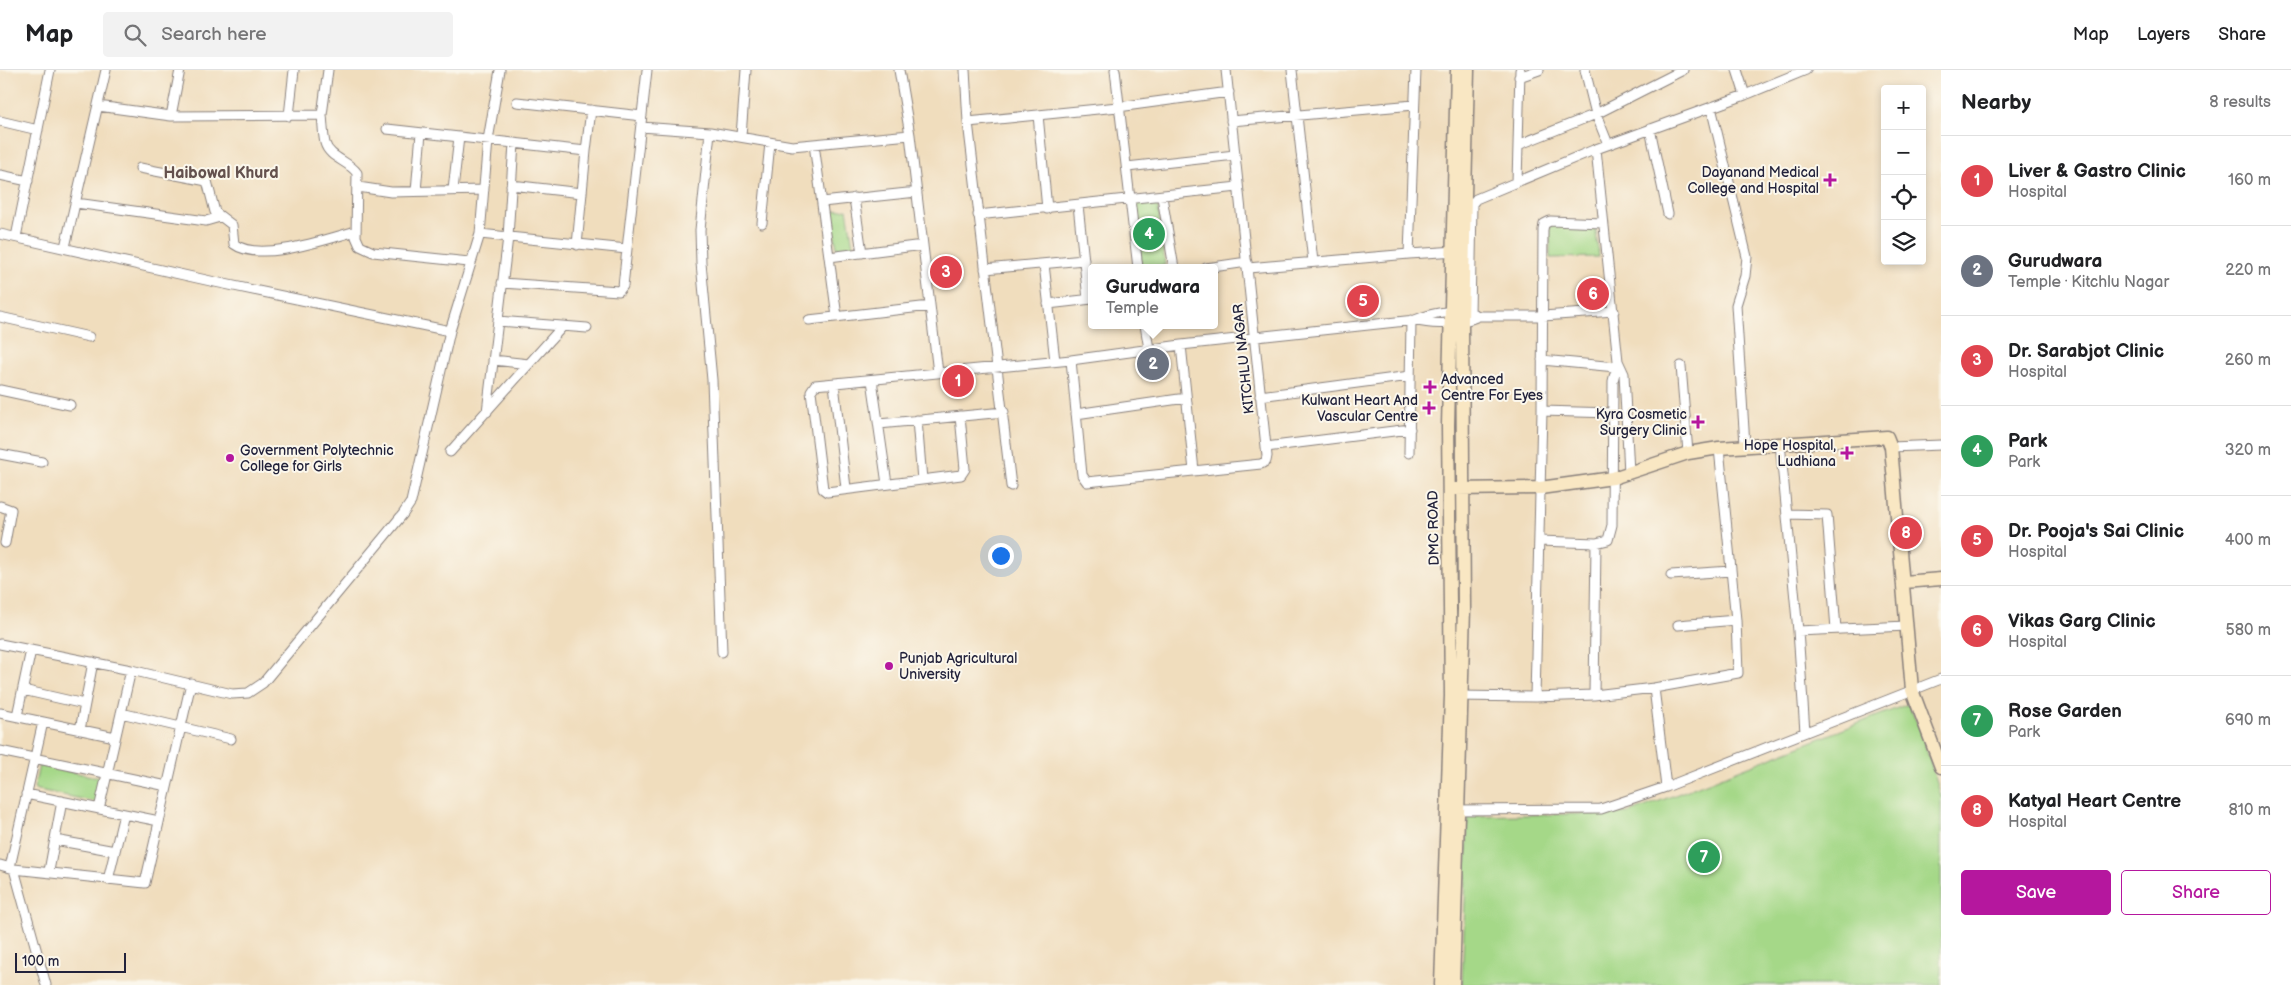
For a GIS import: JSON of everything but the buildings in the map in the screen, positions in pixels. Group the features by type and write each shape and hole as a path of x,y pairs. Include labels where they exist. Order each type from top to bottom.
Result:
{"street":[{"path":"16,237 50,70"},
{"path":"65,247 106,70"},
{"path":"171,116 180,70"},
{"path":"289,116 294,70"},
{"path":"328,70 322,115 326,144 328,150 354,170 358,187 356,237 360,246 373,252 469,262"},
{"path":"0,644 191,683 232,694 248,693 258,687 408,508 415,489 450,331 469,262 480,234 488,140 500,70"},
{"path":"502,283 620,291 623,286 647,70"},
{"path":"741,136 746,70"},
{"path":"899,70 910,135 938,373"},
{"path":"965,70 968,122 978,215 1012,486"},
{"path":"1115,70 1138,264"},
{"name":"KITCHLU NAGAR","path":"1226,70 1266,447"},
{"path":"1292,70 1313,262"},
{"path":"1409,254 1416,70"},
{"name":"DMC ROAD","path":"1441,985 1454,810 1456,696 1448,489 1460,317 1457,250 1458,70"},
{"path":"1218,267 1313,262 1457,250 1468,70"},
{"path":"1517,182 1519,74 1540,70"},
{"path":"1585,70 1596,114 1608,144"},
{"path":"1518,145 1596,114 1683,70"},
{"path":"1737,70 1745,95"},
{"path":"1719,448 1736,620 1738,673 1654,688 1594,695 1535,697 1456,696 1464,609 1460,317 1472,204 1476,199 1596,148 1711,108 1800,71"},
{"path":"968,122 1118,107 1229,92"},
{"path":"517,102 642,116"},
{"path":"1232,121 1414,105"},
{"path":"98,106 171,116 322,115"},
{"path":"1711,108 1747,257 1745,276 1736,305 1745,445"},
{"path":"577,245 591,110"},
{"path":"1038,116 1047,209"},
{"path":"0,121 38,130"},
{"path":"641,127 710,132 792,146 910,135"},
{"path":"388,129 586,151"},
{"path":"1650,129 1668,214"},
{"path":"710,132 700,230 712,380 722,652"},
{"path":"416,191 421,133"},
{"path":"453,190 459,137"},
{"path":"487,412 508,237 514,143"},
{"path":"762,223 770,143"},
{"path":"814,144 838,316"},
{"path":"1539,541 1596,543 1604,542 1610,537 1613,478 1613,381 1617,364 1614,311 1596,148"},
{"path":"1127,168 1235,155"},
{"path":"140,168 206,180 209,185 214,208 220,217 234,228 235,245 266,251 303,245 356,231"},
{"path":"0,175 28,181"},
{"path":"511,184 582,193"},
{"path":"358,187 391,192 484,190"},
{"path":"978,215 1162,197 1238,187"},
{"path":"822,202 917,192"},
{"path":"1162,197 1173,264"},
{"path":"854,198 862,253"},
{"path":"76,203 206,221 220,217"},
{"path":"1078,206 1088,286"},
{"path":"1535,697 1542,411 1544,224 1550,221 1603,223"},
{"path":"0,234 215,282 450,331"},
{"path":"480,234 627,249"},
{"path":"829,257 923,245"},
{"path":"985,270 1084,260"},
{"path":"1044,264 1055,361"},
{"path":"1048,304 1088,299"},
{"path":"809,320 930,306"},
{"path":"960,416 964,472 958,476 824,491 811,391 815,385 998,368 1181,345 1413,320 1479,316 1543,316 1614,311"},
{"path":"0,317 89,336"},
{"path":"1409,453 1413,320"},
{"path":"498,321 587,328"},
{"path":"450,452 562,327"},
{"path":"1146,329 1149,349"},
{"path":"1181,345 1194,471"},
{"path":"493,360 529,364"},
{"path":"1071,360 1084,479 1091,481 1260,464 1267,458 1266,447 1410,429"},
{"path":"1542,360 1617,364"},
{"path":"1617,364 1624,374 1629,473"},
{"path":"1681,366 1688,453"},
{"path":"1260,396 1410,376"},
{"path":"872,380 887,484"},
{"path":"834,384 846,488"},
{"path":"0,390 70,406"},
{"path":"1076,414 1186,398"},
{"path":"1542,411 1613,413"},
{"path":"878,424 1004,412"},
{"path":"917,420 922,480"},
{"path":"1448,489 1540,488 1613,478 1688,453 1745,445 1882,436 1890,440 1912,690 1941,767"},
{"path":"1780,443 1798,632 1805,732"},
{"path":"1891,447 1941,445"},
{"path":"0,454 42,462"},
{"path":"0,506 11,510 5,543"},
{"path":"1787,514 1827,515 1836,629"},
{"path":"1594,695 1596,543"},
{"path":"1671,575 1731,571"},
{"path":"1904,582 1941,579"},
{"path":"1678,625 1736,620"},
{"path":"1798,632 1907,626"},
{"path":"17,716 31,650"},
{"path":"80,730 93,662"},
{"path":"99,809 130,670"},
{"path":"1453,985 1454,810 1601,809 1666,787 1941,678"},
{"path":"0,865 144,883 191,683"},
{"path":"1654,688 1666,787"},
{"path":"23,690 84,704"},
{"path":"0,712 115,737"},
{"path":"121,713 231,739"},
{"path":"43,722 26,794 12,868 46,985"},
{"path":"0,751 107,775 167,786"},
{"path":"26,794 159,821"},
{"path":"49,872 62,801"},
{"path":"108,880 124,814"},
{"path":"55,840 115,851"}],"green space":[{"path":"1157,200 1165,264 1141,264 1133,203"},
{"path":"847,209 853,246 837,249 831,211"},
{"path":"1595,224 1599,257 1550,258 1550,225"},
{"path":"1908,704 1920,729 1941,796 1941,985 1462,985 1468,816 1629,813"},
{"path":"39,765 101,778 96,802 34,789"}],"place":[{"name":"Dayanand Medical College and Hospital","path":"1830,180"},
{"name":"Park","path":"1149,234"},
{"name":"Dr. Sarabjot Clinic","path":"946,272"},
{"name":"Vikas Garg Clinic","path":"1593,294"},
{"name":"Dr. Pooja's Sai Clinic","path":"1363,301"},
{"name":"Gurudwara","path":"1153,364"},
{"name":"Liver & Gastro Clinic","path":"958,381"},
{"name":"Advanced Centre For Eyes","path":"1430,387"},
{"name":"Kulwant Heart And Vascular Centre","path":"1429,408"},
{"name":"Kyra Cosmetic Surgery Clinic","path":"1698,422"},
{"name":"Hope Hospital, Ludhiana","path":"1847,453"},
{"name":"Government Polytechnic College for Girls","path":"230,458"},
{"name":"Katyal Heart Centre","path":"1906,533"},
{"name":"Punjab Agricultural University","path":"889,666"},
{"name":"Rose Garden","path":"1704,857"}],"district":[{"name":"Haibowal Khurd","path":"221,172"}]}
